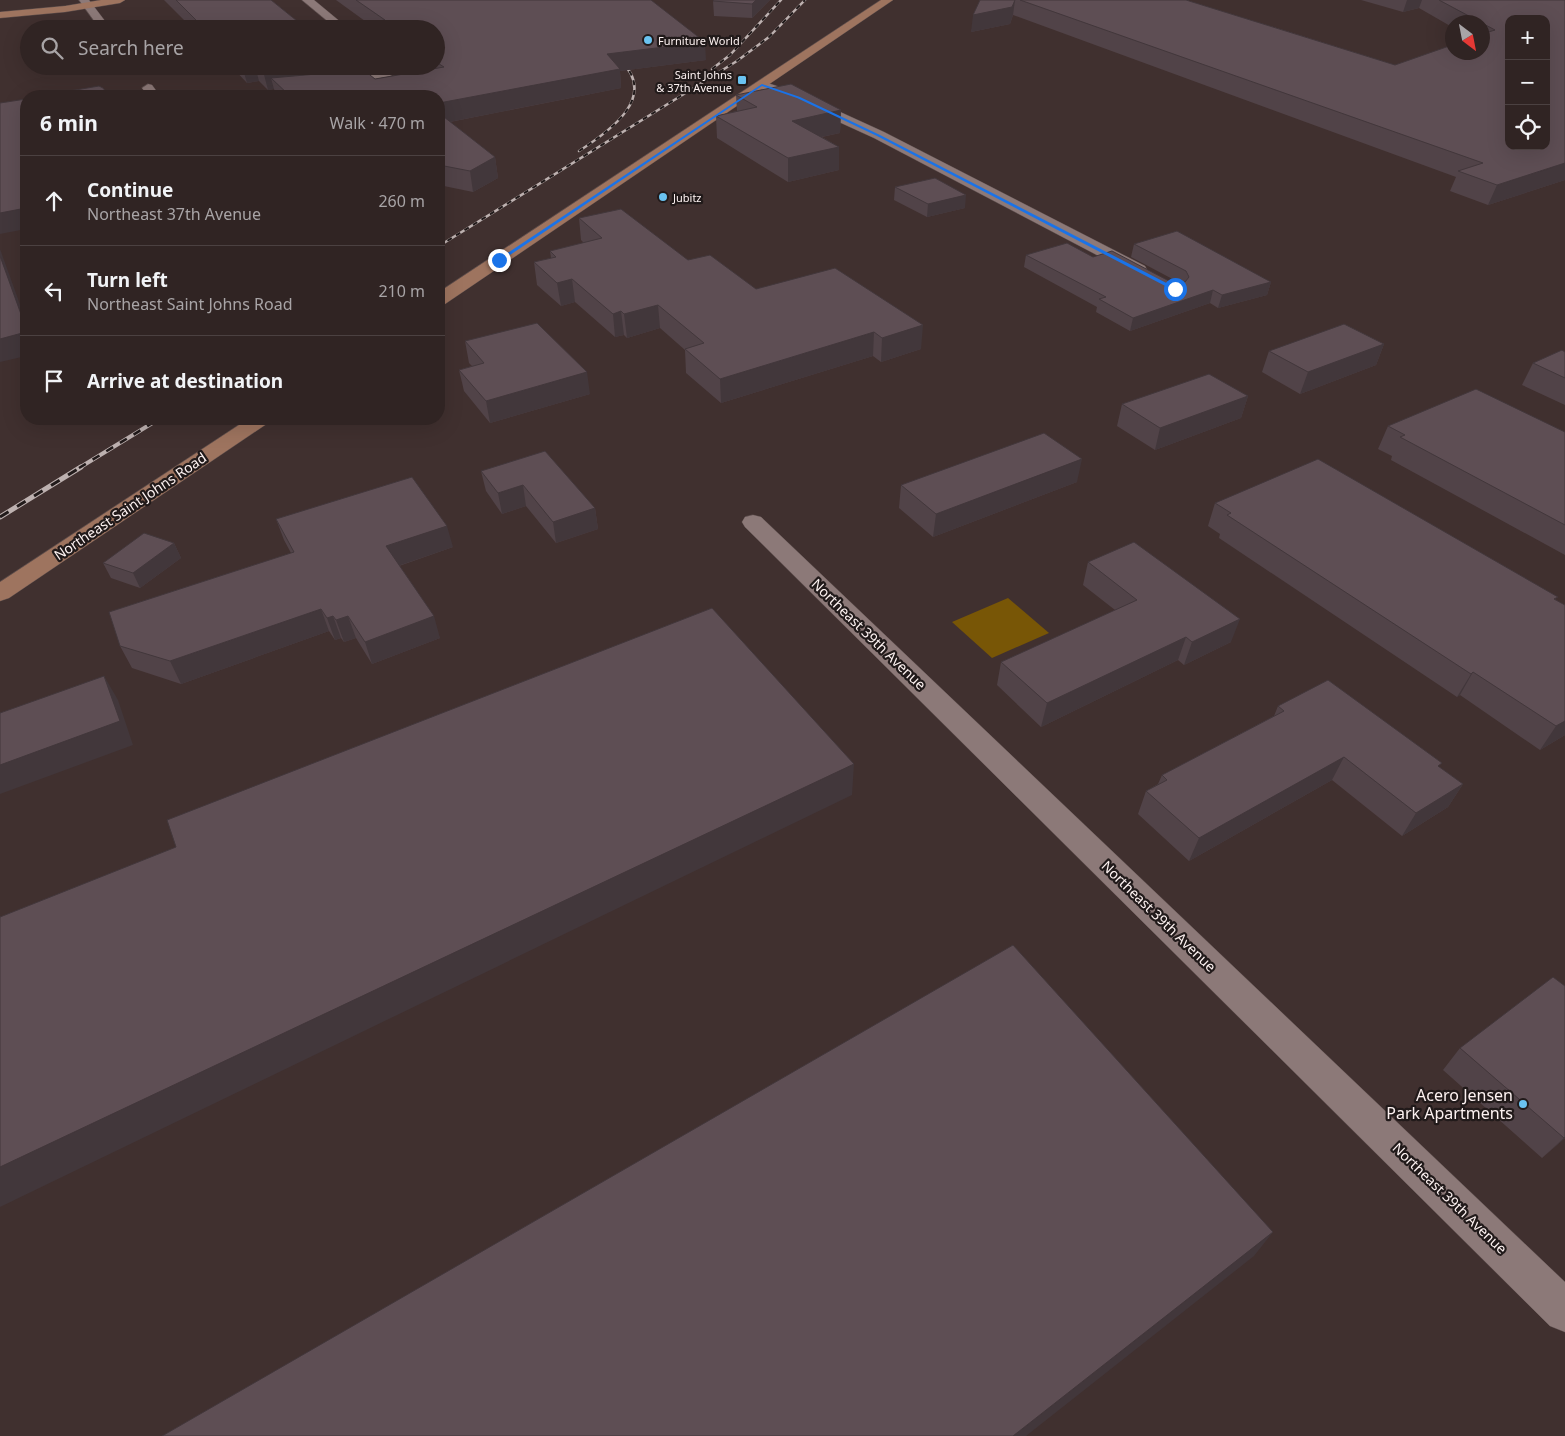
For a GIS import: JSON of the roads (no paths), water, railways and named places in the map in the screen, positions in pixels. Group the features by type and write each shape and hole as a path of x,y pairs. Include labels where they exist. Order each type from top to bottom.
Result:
{"main road":[{"path":"0,15 86,2 120,0"},
{"path":"445,296 888,0"},
{"name":"Northeast Saint Johns Road","path":"0,593 252,425"}],"street":[{"path":"307,0 333,20"},
{"path":"86,2 99,20"},
{"path":"296,90 369,75"},
{"path":"762,85 798,98 879,136 1150,276"},
{"name":"Northeast 39th Avenue","path":"753,522 1565,1311"}],"railway":[{"path":"712,69 730,55 781,0"},
{"path":"445,242 737,61 769,37 805,0"},
{"path":"579,151 616,123 633,99 634,86 630,73 619,59"},
{"path":"79,468 149,425"},
{"path":"0,517 81,467"}],"place":[{"name":"Furniture World","path":"648,40"},
{"name":"Saint Johns & 37th Avenue","path":"742,80"},
{"name":"Jubitz","path":"663,197"},
{"name":"Acero Jensen Park Apartments","path":"1523,1104"}]}
